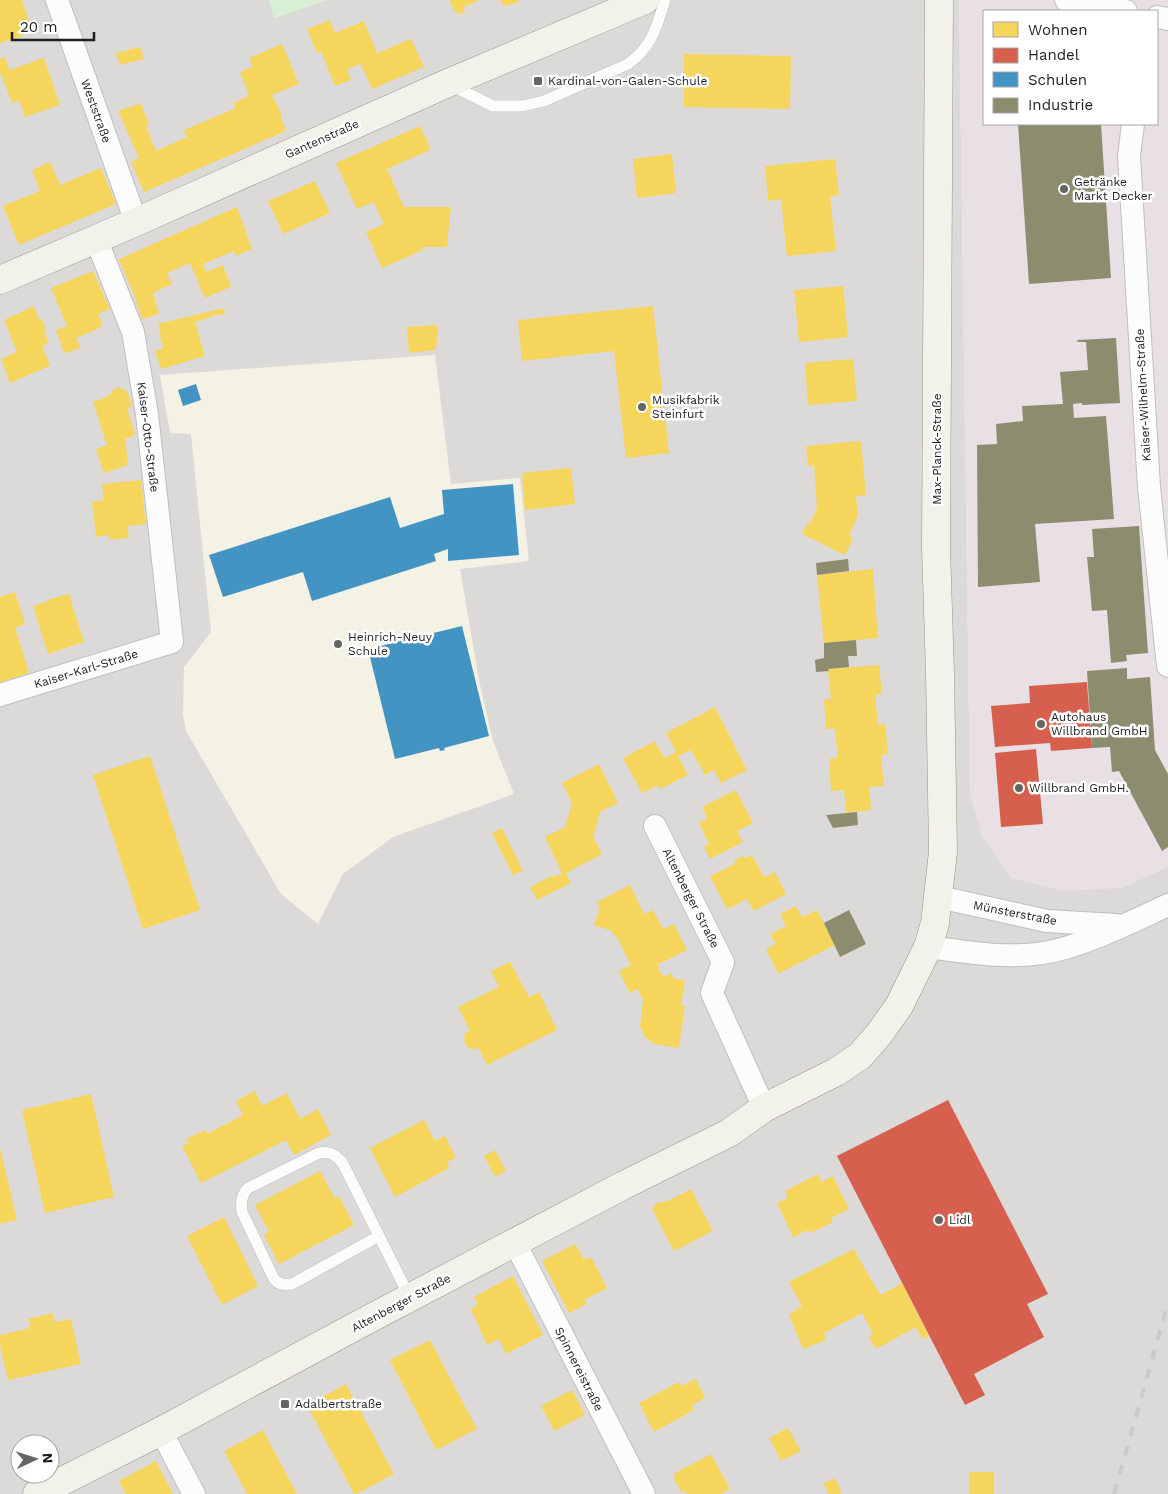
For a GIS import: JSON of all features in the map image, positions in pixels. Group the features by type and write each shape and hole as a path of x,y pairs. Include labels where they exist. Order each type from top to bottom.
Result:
{"main road":[{"name":"Gantenstraße","path":"0,280 136,222 448,83 645,0"},
{"name":"Max-Planck-Straße","path":"938,0 936,547 943,852 939,897"},
{"name":"Altenberger Straße","path":"37,1494 161,1431 624,1185 729,1133 764,1108 836,1072 860,1056 899,1006 928,947 935,923 939,897"}],"street":[{"name":"Weststraße","path":"57,0 136,222"},
{"path":"1066,0 1121,10"},
{"name":"Kaiser-Wilhelm-Straße","path":"1133,125 1129,156 1148,478 1168,666"},
{"name":"Kaiser-Otto-Straße","path":"96,239 133,332 147,414 172,642"},
{"name":"Kaiser-Karl-Straße","path":"0,696 172,642"},
{"name":"Altenberger Straße","path":"655,826 723,962 712,993 764,1108"},
{"name":"Münsterstraße","path":"939,897 1047,921 1122,925"},
{"name":"Münsterstraße","path":"928,947 983,954 1042,953 1070,947 1168,905"},
{"name":"Spinnereistraße","path":"514,1243 644,1494"},
{"path":"161,1431 194,1494"}],"lane":[{"path":"448,83 493,106 522,106 544,101 628,64 640,56 653,37 666,0"},
{"path":"380,1236 292,1284 284,1285 274,1279 242,1212 242,1194 248,1188 319,1154 328,1152 335,1155 342,1162 380,1236 410,1298"}],"shaded area":[{"path":"0,0 959,0 970,795 1121,888 1168,867 1168,1494 0,1494"},
{"path":"959,0 1168,0 1168,867 1121,888 1063,891 1011,878 982,836 970,795"},
{"name":"Heinrich-Neuy Schule","path":"435,355 451,484 520,478 529,561 460,569 479,680 493,741 514,794 393,837 343,874 318,924 281,894 186,731 183,715 184,667 211,632 191,434 170,433 160,375"},
{"path":"1168,937 1168,1162 1080,1494 1004,1494 1055,1305 949,1096 780,1184 762,1148 1104,968"}],"green space":[{"path":"269,0 328,0 274,18"}],"building: Wohnen":[{"path":"0,0 22,0 31,27 21,30 23,36 0,43"},
{"path":"449,0 480,0 465,6 464,12 459,14 455,12"},
{"path":"500,0 520,0 505,6"},
{"path":"330,20 335,33 364,21 377,53 411,39 424,67 372,89 361,64 347,69 351,80 335,86 321,51 317,53 307,29"},
{"path":"282,44 299,84 272,95 282,115 280,115 286,131 144,192 131,162 139,158 118,111 141,103 149,125 146,126 156,151 187,137 184,130 236,108 233,103 249,96 240,72 253,67 249,58"},
{"path":"140,47 144,59 120,65 116,53"},
{"path":"684,54 791,56 790,109 684,107"},
{"path":"5,57 9,70 44,58 60,105 25,117 19,101 12,103 0,75 0,59"},
{"path":"420,126 426,136 430,150 387,169 404,207 451,207 447,247 421,247 423,250 382,268 366,232 384,224 374,202 357,209 336,163"},
{"path":"672,154 676,193 637,198 633,159"},
{"path":"835,159 839,195 830,196 836,251 787,256 781,199 768,201 765,166"},
{"path":"50,162 60,185 101,168 116,204 19,245 3,206 40,191 32,170"},
{"path":"315,181 330,213 283,234 268,201"},
{"path":"237,207 252,249 236,256 234,251 203,264 206,272 223,265 231,287 205,298 190,263 167,273 172,284 153,293 159,314 142,319 119,259"},
{"path":"93,271 110,309 98,314 102,323 99,328 76,338 81,348 64,353 56,330 67,326 51,288"},
{"path":"843,286 848,337 799,342 794,290"},
{"path":"34,306 39,320 42,319 46,330 44,331 49,343 42,346 50,366 10,383 1,359 17,352 4,320"},
{"name":"Musikfabrik Steinfurt","path":"653,306 669,453 626,458 614,351 522,361 518,320"},
{"path":"224,308 225,314 211,316 195,322 205,356 161,369 155,351 163,349 158,324"},
{"path":"438,325 436,350 409,353 407,327"},
{"path":"853,359 857,401 808,405 805,363"},
{"path":"120,387 125,391 127,390 132,406 127,408 135,435 125,439 128,465 104,473 96,449 107,445 93,402 107,397 106,395 110,396 112,390"},
{"path":"861,441 866,495 856,496 858,515 849,536 853,538 845,555 802,534 808,522 810,524 817,508 814,465 808,466 806,446"},
{"path":"571,468 575,504 525,510 522,473"},
{"path":"141,480 146,524 127,526 129,538 109,540 109,535 96,537 92,502 104,500 102,484"},
{"path":"873,569 878,638 824,643 817,575"},
{"path":"15,592 25,624 15,628 29,673 0,682 0,597"},
{"path":"69,594 84,642 48,654 33,606"},
{"path":"879,665 882,694 875,695 878,725 885,724 888,754 881,755 884,786 869,787 871,810 846,813 844,790 831,791 829,759 838,758 835,729 826,729 824,699 831,699 828,669"},
{"path":"715,707 747,770 721,783 714,770 705,775 691,750 678,756 688,775 660,789 658,785 642,793 623,758 655,741 664,758 676,752 666,733"},
{"path":"150,756 200,910 143,929 93,775"},
{"path":"599,764 618,803 600,812 593,836 602,854 566,873 571,883 537,900 530,887 553,875 553,877 562,873 545,837 565,827 572,803 562,783"},
{"path":"736,790 753,823 737,831 743,842 710,859 704,847 709,844 699,823 707,818 702,807"},
{"path":"502,828 523,871 513,875 492,833"},
{"path":"752,855 764,877 775,872 786,894 754,911 747,899 727,909 710,876 735,864 734,861 743,856 745,858"},
{"path":"630,885 644,914 653,910 663,929 674,924 687,950 657,965 663,977 671,973 674,979 685,980 681,1006 685,1006 679,1048 654,1044 645,1037 640,1027 643,1001 638,989 630,993 619,971 631,965 616,935 614,936 612,931 594,925 600,908 597,902"},
{"path":"796,906 802,917 817,910 835,945 778,974 766,949 776,944 770,934 786,926 780,914"},
{"path":"510,962 529,997 539,992 557,1030 487,1065 478,1047 473,1050 467,1047 464,1040 465,1033 470,1031 458,1007 499,987 491,971"},
{"path":"255,1091 262,1106 287,1093 300,1119 318,1109 331,1135 294,1155 286,1140 201,1183 182,1146 189,1143 186,1139 205,1130 207,1134 243,1115 236,1101"},
{"path":"91,1094 114,1197 45,1213 22,1110"},
{"path":"424,1120 435,1141 445,1136 456,1158 447,1162 449,1168 395,1197 370,1148"},
{"path":"0,1148 17,1220 0,1224"},
{"path":"495,1150 506,1171 495,1177 484,1156"},
{"path":"320,1171 335,1199 339,1196 354,1225 279,1264 264,1235 269,1232 255,1205"},
{"path":"818,1174 821,1182 833,1176 849,1209 831,1218 833,1222 810,1233 808,1230 793,1237 777,1203 788,1198 785,1191"},
{"path":"691,1189 713,1231 674,1251 652,1209 657,1203 668,1201"},
{"path":"224,1217 258,1286 222,1305 187,1236"},
{"path":"575,1244 584,1260 591,1257 607,1288 584,1300 587,1304 569,1313 542,1261"},
{"path":"854,1249 881,1295 902,1283 929,1336 922,1339 916,1327 875,1348 869,1337 873,1334 862,1313 824,1333 826,1340 803,1349 789,1314 802,1306 789,1282"},
{"path":"513,1276 543,1335 506,1354 499,1339 487,1345 471,1309 478,1305 474,1297"},
{"path":"53,1313 55,1322 71,1319 81,1364 8,1380 0,1345 0,1335 30,1328 28,1319"},
{"path":"430,1340 477,1429 436,1450 390,1360"},
{"path":"696,1379 705,1398 692,1405 694,1410 654,1432 639,1403 679,1382 682,1386"},
{"path":"346,1384 394,1474 356,1494 354,1494 307,1405"},
{"path":"572,1390 585,1415 554,1431 541,1406"},
{"path":"788,1428 801,1451 781,1461 769,1438"},
{"path":"263,1430 297,1494 247,1494 224,1451"},
{"path":"711,1454 730,1489 720,1494 687,1494 684,1490 681,1492 673,1476 675,1473"},
{"path":"156,1461 173,1494 126,1494 119,1481"},
{"path":"969,1472 994,1472 994,1494 969,1494"},
{"path":"835,1478 842,1494 828,1494 824,1483"}],"building: Handel":[{"name":"Autohaus Willbrand GmbH","path":"1087,682 1092,748 1051,751 1050,743 995,747 991,706 1030,703 1029,686"},
{"name":"Willbrand GmbH.","path":"1036,749 1043,824 1001,827 995,753"},
{"name":"Lidl","path":"948,1100 1048,1294 1027,1304 1044,1337 974,1374 985,1395 965,1405 837,1156"}],"building: Schulen":[{"path":"196,384 201,400 183,406 178,390"},
{"path":"513,484 519,555 448,561 448,549 434,554 436,561 312,601 303,572 223,597 209,555 390,497 400,528 444,514 442,490"},
{"path":"462,626 489,736 444,748 445,750 440,751 439,748 395,759 368,649"}],"building: Industrie":[{"name":"Getränke Markt Decker","path":"1018,125 1101,125 1111,278 1029,284"},
{"path":"1116,338 1120,403 1073,404 1074,418 1106,416 1114,519 1035,524 1040,582 978,587 977,445 997,444 996,424 1023,421 1022,406 1063,404 1060,372 1088,370 1086,342 1078,342 1077,340"},
{"path":"1139,526 1148,653 1126,655 1127,661 1111,663 1107,610 1092,611 1087,557 1094,557 1092,529"},
{"path":"848,559 849,571 817,575 816,563"},
{"path":"856,640 857,656 848,656 849,667 816,672 815,660 824,658 824,643"},
{"path":"1127,668 1127,679 1150,677 1155,750 1168,774 1168,847 1162,851 1119,771 1112,772 1110,747 1092,748 1087,671"},
{"path":"857,812 858,825 833,828 826,815"},
{"path":"849,910 866,944 840,957 824,923"}],"railway":[{"path":"1114,1494 1168,1303"}],"place":[{"name":"Kardinal-von-Galen-Schule","path":"538,81"},
{"name":"Getränke Markt Decker","path":"1064,189"},
{"name":"Musikfabrik Steinfurt","path":"642,407"},
{"name":"Heinrich-Neuy Schule","path":"338,644"},
{"name":"Autohaus Willbrand GmbH","path":"1041,724"},
{"name":"Willbrand GmbH.","path":"1019,788"},
{"name":"Lidl","path":"939,1220"},
{"name":"Adalbertstraße","path":"285,1404"}]}
